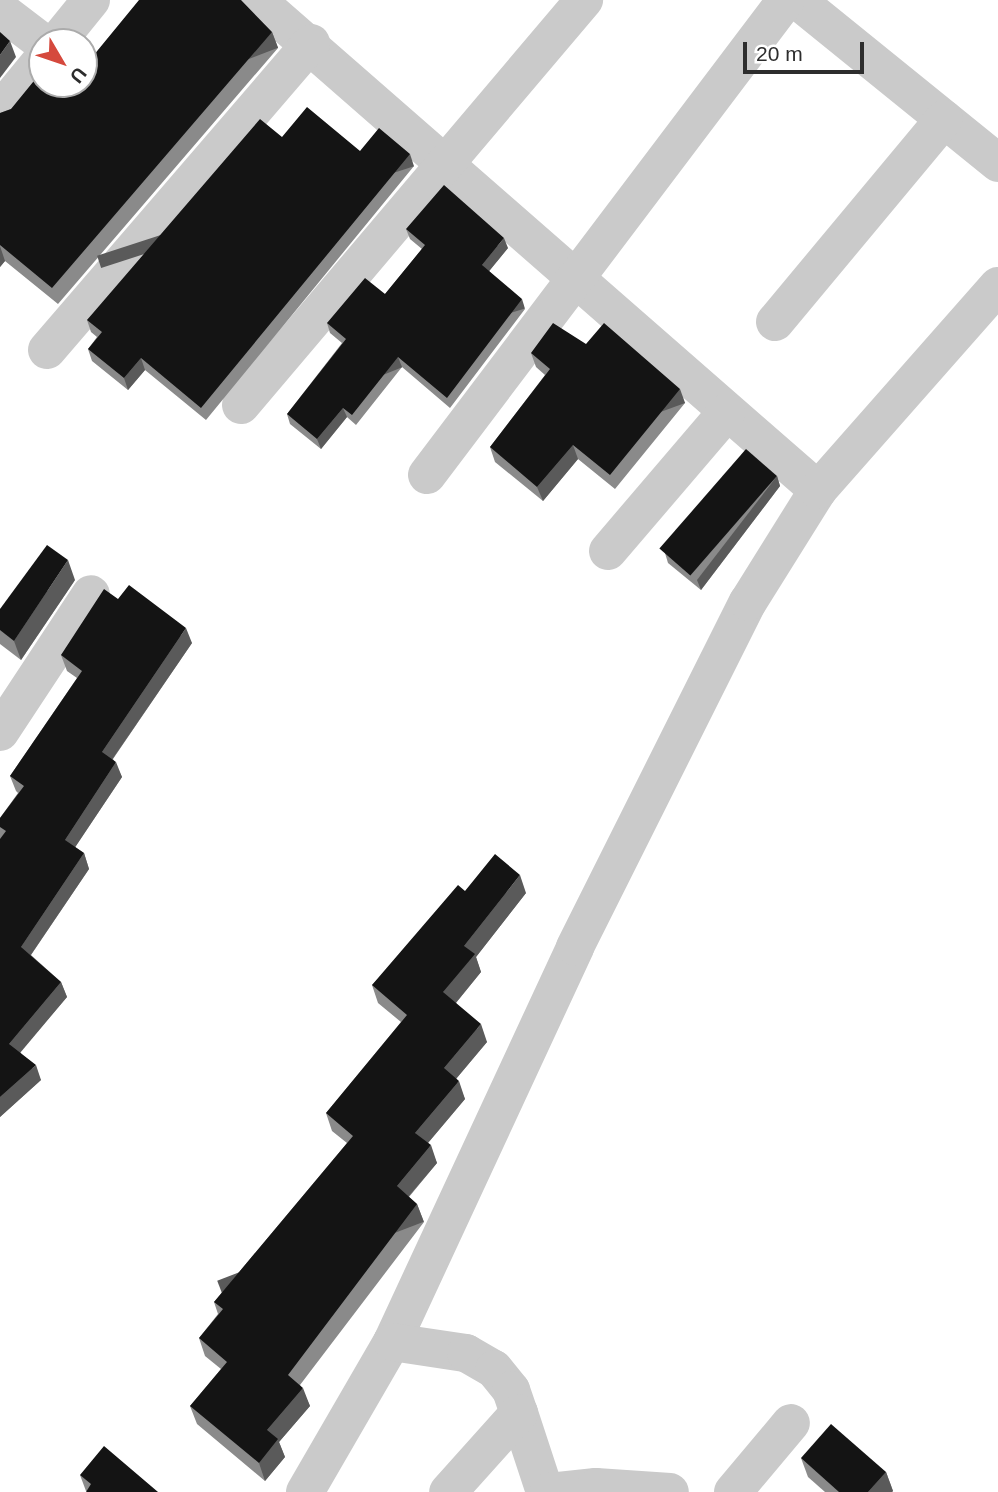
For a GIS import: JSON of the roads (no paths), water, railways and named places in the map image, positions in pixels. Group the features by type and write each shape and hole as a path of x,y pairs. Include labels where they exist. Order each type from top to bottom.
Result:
{"street":[{"path":"69,28 92,0"},
{"path":"257,0 311,43 576,286 818,491"},
{"path":"241,405 584,0"},
{"path":"427,475 576,286 786,0"},
{"path":"797,0 998,163"},
{"path":"0,10 28,32"},
{"path":"47,350 311,43"},
{"path":"0,111 28,77"},
{"path":"775,321 944,119"},
{"path":"305,1492 392,1342 708,673 818,491 998,286"},
{"path":"608,551 726,413"},
{"path":"0,732 91,594"},
{"path":"392,1342 466,1353 494,1369 519,1413 547,1492 596,1487 670,1492"},
{"path":"448,1492 519,1413"},
{"path":"733,1492 791,1423"}]}
